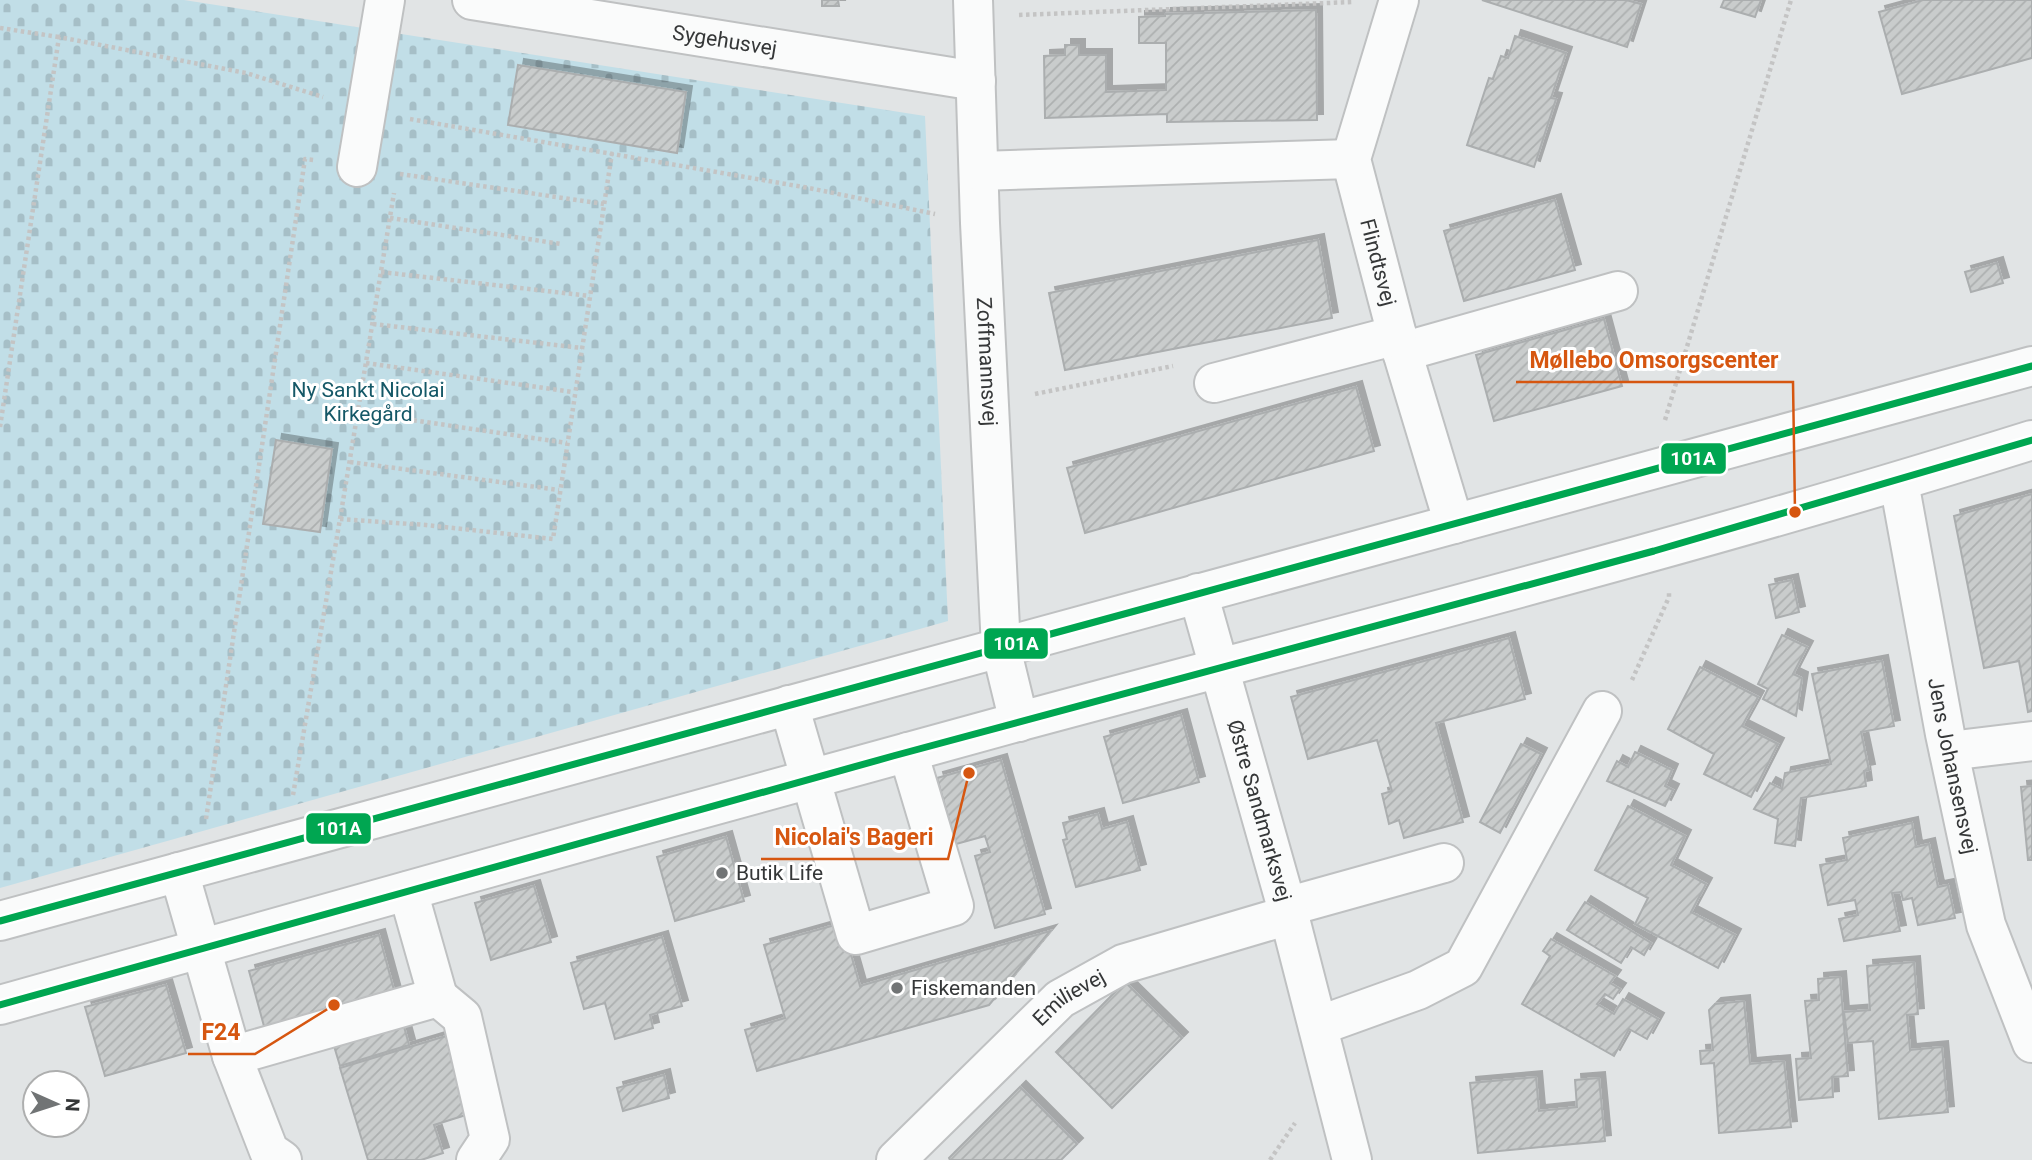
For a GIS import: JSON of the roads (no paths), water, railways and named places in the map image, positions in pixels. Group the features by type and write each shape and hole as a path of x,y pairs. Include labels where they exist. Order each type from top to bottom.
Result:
{"street":[{"path":"357,167 386,0"},
{"name":"Sygehusvej","path":"472,0 976,81"},
{"path":"979,171 1351,159 1399,0"},
{"name":"Zoffmannsvej","path":"973,8 1001,648 1019,722"},
{"name":"Flindtsvej","path":"1351,159 1399,344 1454,524"},
{"path":"1214,383 1399,344 1618,291"},
{"path":"0,921 2032,366"},
{"path":"0,1004 908,752 1669,548 1899,482 2032,440"},
{"name":"Jens Johansensvej","path":"1899,482 1949,751 1986,925 2032,1043"},
{"name":"Østre Sandmarksvej","path":"1199,593 1287,911 1352,1160"},
{"path":"789,705 856,935 954,906 908,752"},
{"path":"1318,1026 1418,990 1462,967 1602,711"},
{"path":"1949,751 2032,741"},
{"name":"Emilievej","path":"896,1160 1060,999 1123,964 1444,863"},
{"path":"189,869 201,949 232,1056 269,1151 282,1160"},
{"path":"408,891 438,997 462,1017 466,1030 490,1139 476,1160"},
{"path":"232,1056 438,997"}],"place":[{"name":"Møllebo Omsorgscenter","path":"1795,512"},
{"name":"Nicolai's Bageri","path":"969,773"},
{"name":"Butik Life","path":"722,873"},
{"name":"Fiskemanden","path":"897,988"},
{"name":"F24","path":"334,1005"}],"park label":[{"name":"Ny Sankt Nicolai Kirkegård","path":"368,402"}]}
